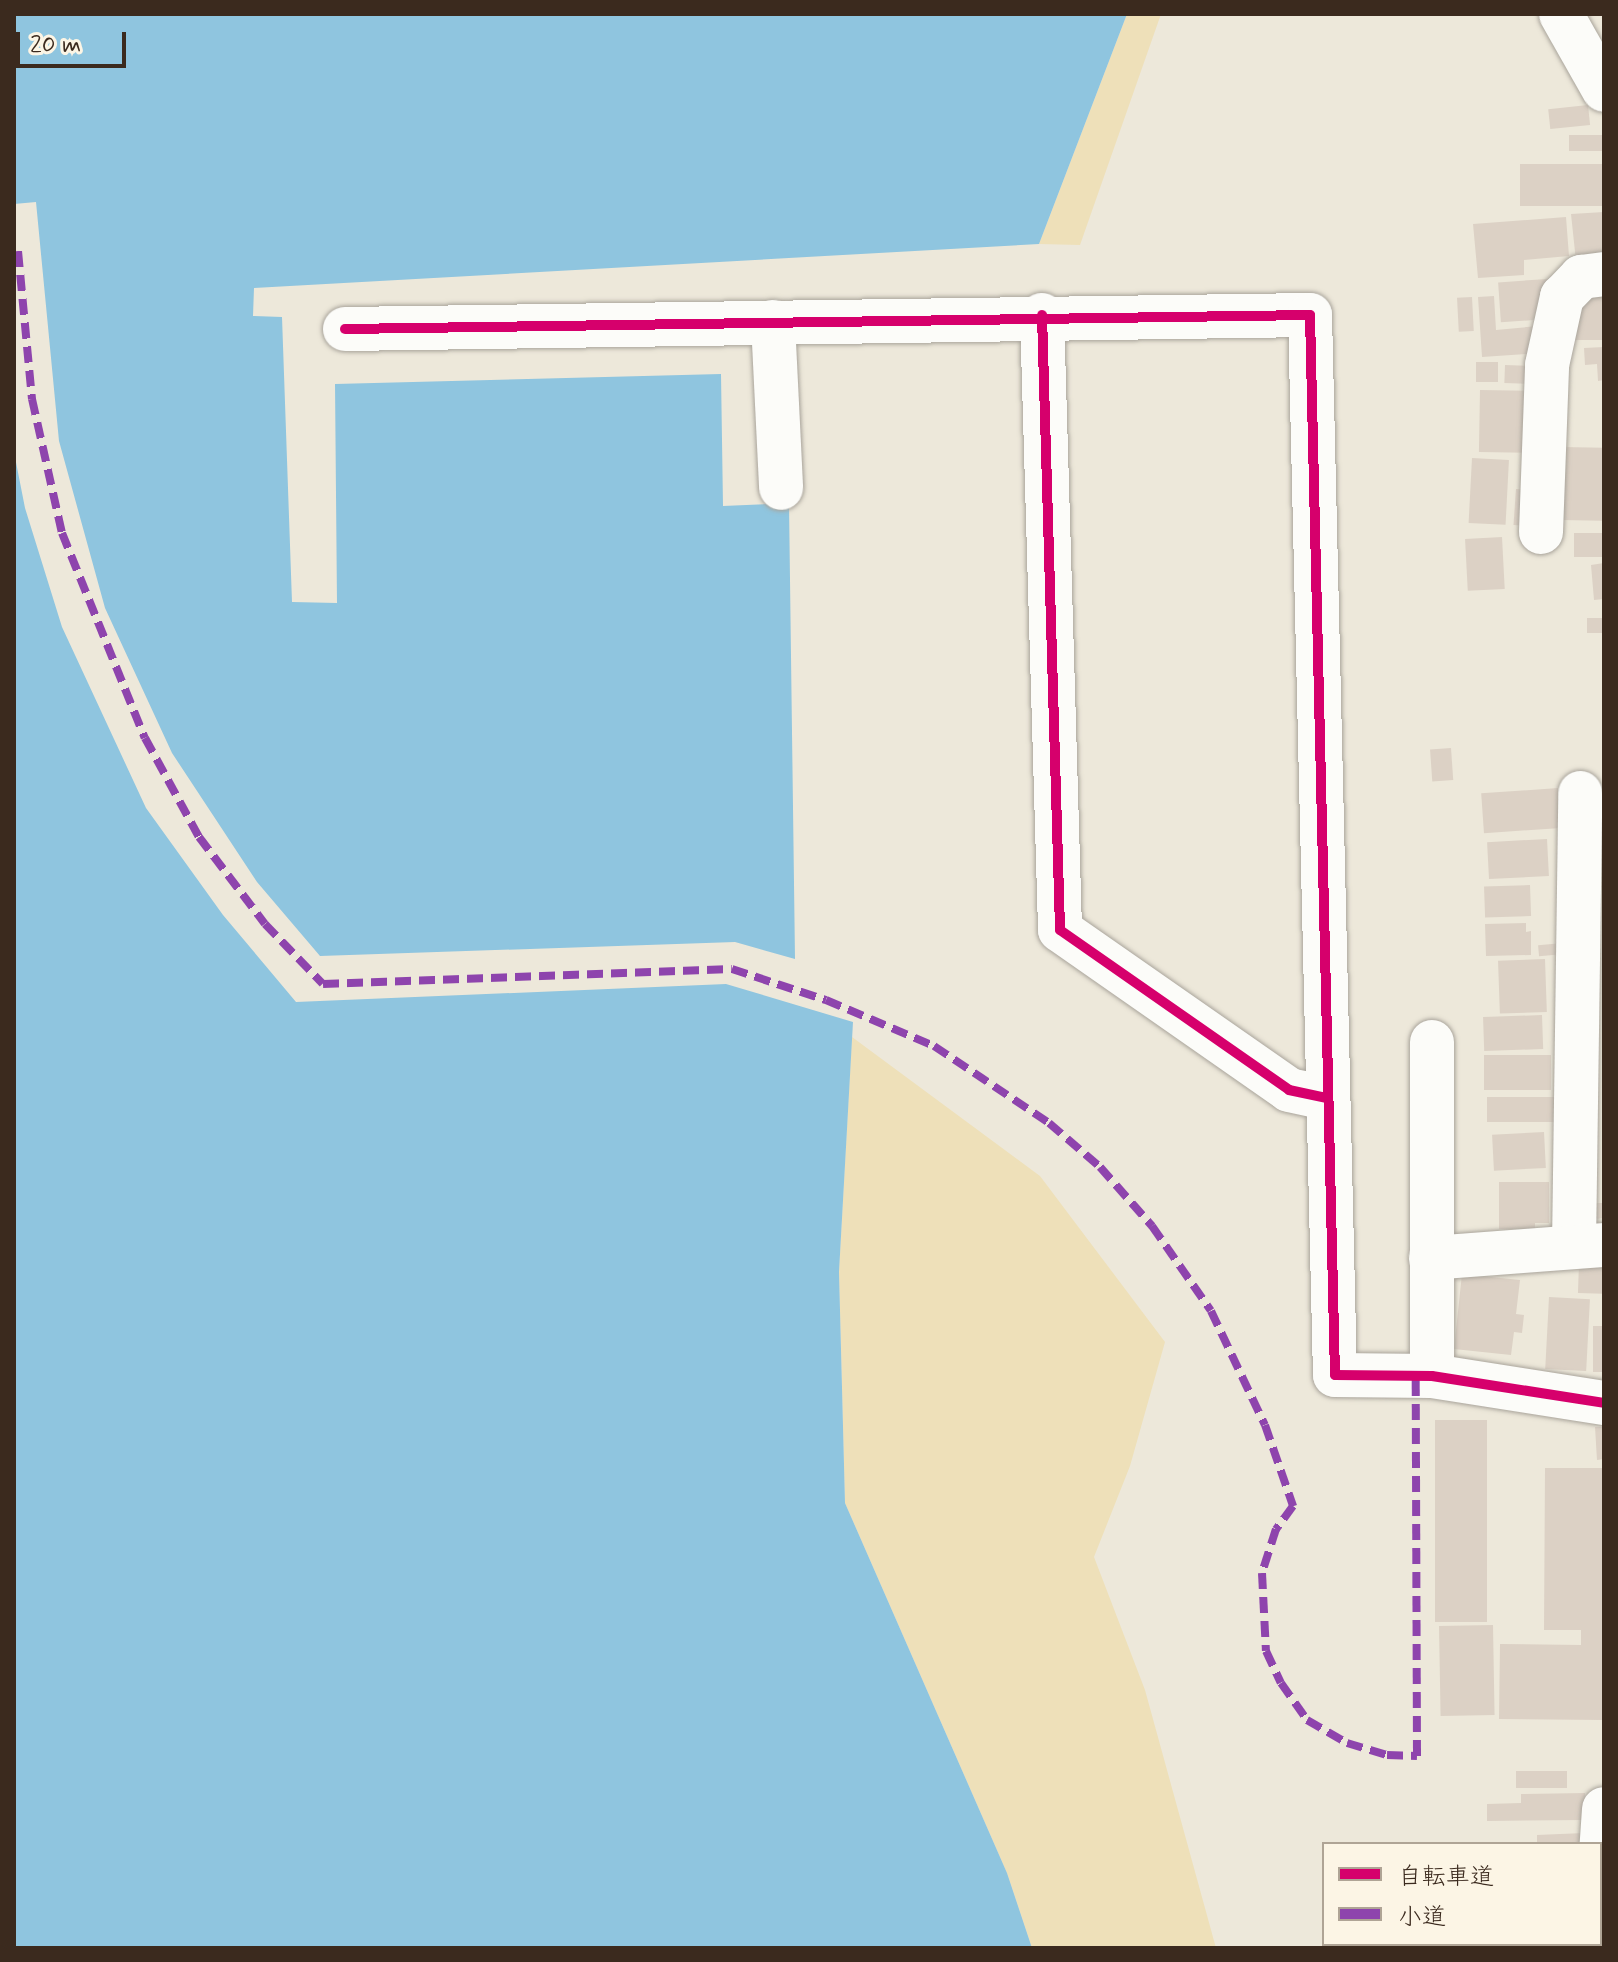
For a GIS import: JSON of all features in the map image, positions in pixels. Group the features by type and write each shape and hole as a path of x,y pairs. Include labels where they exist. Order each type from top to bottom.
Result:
{"street":[{"path":"1561,14 1604,90"},
{"path":"1541,532 1547,365 1562,297 1572,281 1604,274"},
{"path":"1042,315 1060,930 1289,1090 1327,1098"},
{"path":"345,329 1042,315 1310,315 1335,1375 1432,1376 1604,1403"},
{"path":"773,322 781,488"},
{"path":"1431,1258 1589,1246 1591,883 1580,793"},
{"path":"1432,1042 1432,1376"},
{"path":"1602,1842 1604,1809"}],"sand":[{"path":"1127,14 1161,14 1080,245 1039,244"},
{"path":"852,1037 1040,1176 1165,1342 1130,1466 1094,1557 1145,1690 1216,1948 1032,1948 1007,1873 845,1503 839,1272"}],"water":[{"path":"14,14 1127,14 1039,244 254,288 253,316 282,317 292,602 337,603 335,384 721,374 723,506 789,503 795,959 735,942 320,956 257,882 172,753 105,608 59,441 36,202 14,204"},
{"path":"14,452 25,508 62,627 146,808 223,915 296,1002 726,984 853,1022 839,1272 845,1503 1007,1873 1032,1948 14,1948"}],"building":[{"path":"1588,105 1590,125 1550,129 1548,109"},
{"path":"1569,135 1604,135 1604,151 1569,151"},
{"path":"1520,164 1604,164 1604,206 1520,206"},
{"path":"1604,212 1604,259 1576,261 1571,214"},
{"path":"1566,217 1569,256 1524,260 1524,275 1478,278 1473,224"},
{"path":"1547,279 1550,319 1501,322 1498,282"},
{"path":"1569,292 1604,292 1604,340 1569,340"},
{"path":"1494,296 1496,330 1538,326 1540,353 1482,357 1478,297"},
{"path":"1472,297 1474,331 1459,332 1457,298"},
{"path":"1604,347 1604,380 1598,381 1597,364 1585,365 1584,348"},
{"path":"1476,362 1498,362 1498,382 1476,382"},
{"path":"1505,365 1534,366 1533,384 1504,383"},
{"path":"1480,390 1531,391 1530,453 1479,452"},
{"path":"1562,447 1604,448 1603,521 1561,520"},
{"path":"1472,458 1509,460 1506,525 1469,523"},
{"path":"1516,489 1530,490 1527,526 1513,525"},
{"path":"1574,533 1604,533 1604,557 1574,557"},
{"path":"1502,537 1505,589 1468,591 1465,539"},
{"path":"1604,563 1604,599 1594,600 1591,565"},
{"path":"1587,618 1604,618 1604,633 1587,633"},
{"path":"1451,748 1453,780 1432,781 1430,749"},
{"path":"1558,788 1561,828 1484,833 1481,793"},
{"path":"1547,839 1549,876 1489,879 1487,842"},
{"path":"1530,885 1531,916 1485,918 1484,887"},
{"path":"1526,923 1526,932 1531,931 1531,955 1486,956 1485,924"},
{"path":"1563,943 1564,954 1539,956 1538,945"},
{"path":"1545,959 1547,1012 1500,1014 1498,961"},
{"path":"1542,1015 1543,1049 1484,1051 1483,1017"},
{"path":"1484,1055 1551,1055 1551,1090 1484,1090"},
{"path":"1487,1097 1554,1097 1554,1122 1487,1122"},
{"path":"1544,1132 1546,1168 1494,1171 1492,1135"},
{"path":"1499,1182 1549,1182 1549,1223 1535,1223 1535,1229 1499,1229"},
{"path":"1594,1203 1604,1203 1604,1218 1595,1219"},
{"path":"1579,1263 1604,1264 1603,1294 1578,1293"},
{"path":"1462,1274 1520,1280 1516,1314 1524,1315 1522,1333 1514,1332 1511,1355 1454,1349"},
{"path":"1549,1297 1590,1299 1586,1371 1545,1369"},
{"path":"1593,1326 1604,1326 1604,1372 1593,1372"},
{"path":"1435,1420 1487,1420 1487,1622 1435,1622"},
{"path":"1595,1427 1604,1427 1604,1459 1597,1460"},
{"path":"1545,1468 1604,1468 1604,1720 1499,1719 1500,1644 1581,1645 1581,1630 1544,1630"},
{"path":"1493,1625 1495,1715 1441,1716 1439,1626"},
{"path":"1516,1771 1567,1771 1567,1788 1516,1788"},
{"path":"1585,1793 1584,1820 1487,1821 1487,1804 1521,1803 1521,1794"},
{"path":"1584,1833 1585,1842 1537,1842 1537,1835"},
{"path":"1544,1946 1585,1946 1585,1948"}],"marked path":[{"path":"18,251 32,399 62,533 145,738 199,837 265,924 323,984 732,969 826,1000 934,1046 1049,1123 1100,1167 1152,1226 1211,1311 1265,1425 1293,1506 1276,1529 1262,1573 1266,1651 1281,1683 1307,1720 1347,1743 1387,1755 1417,1756 1416,1375"}],"cycle path":[{"path":"1042,315 1060,930 1289,1090 1327,1098"},
{"path":"345,329 1310,315 1335,1375 1432,1376 1604,1403"}]}
